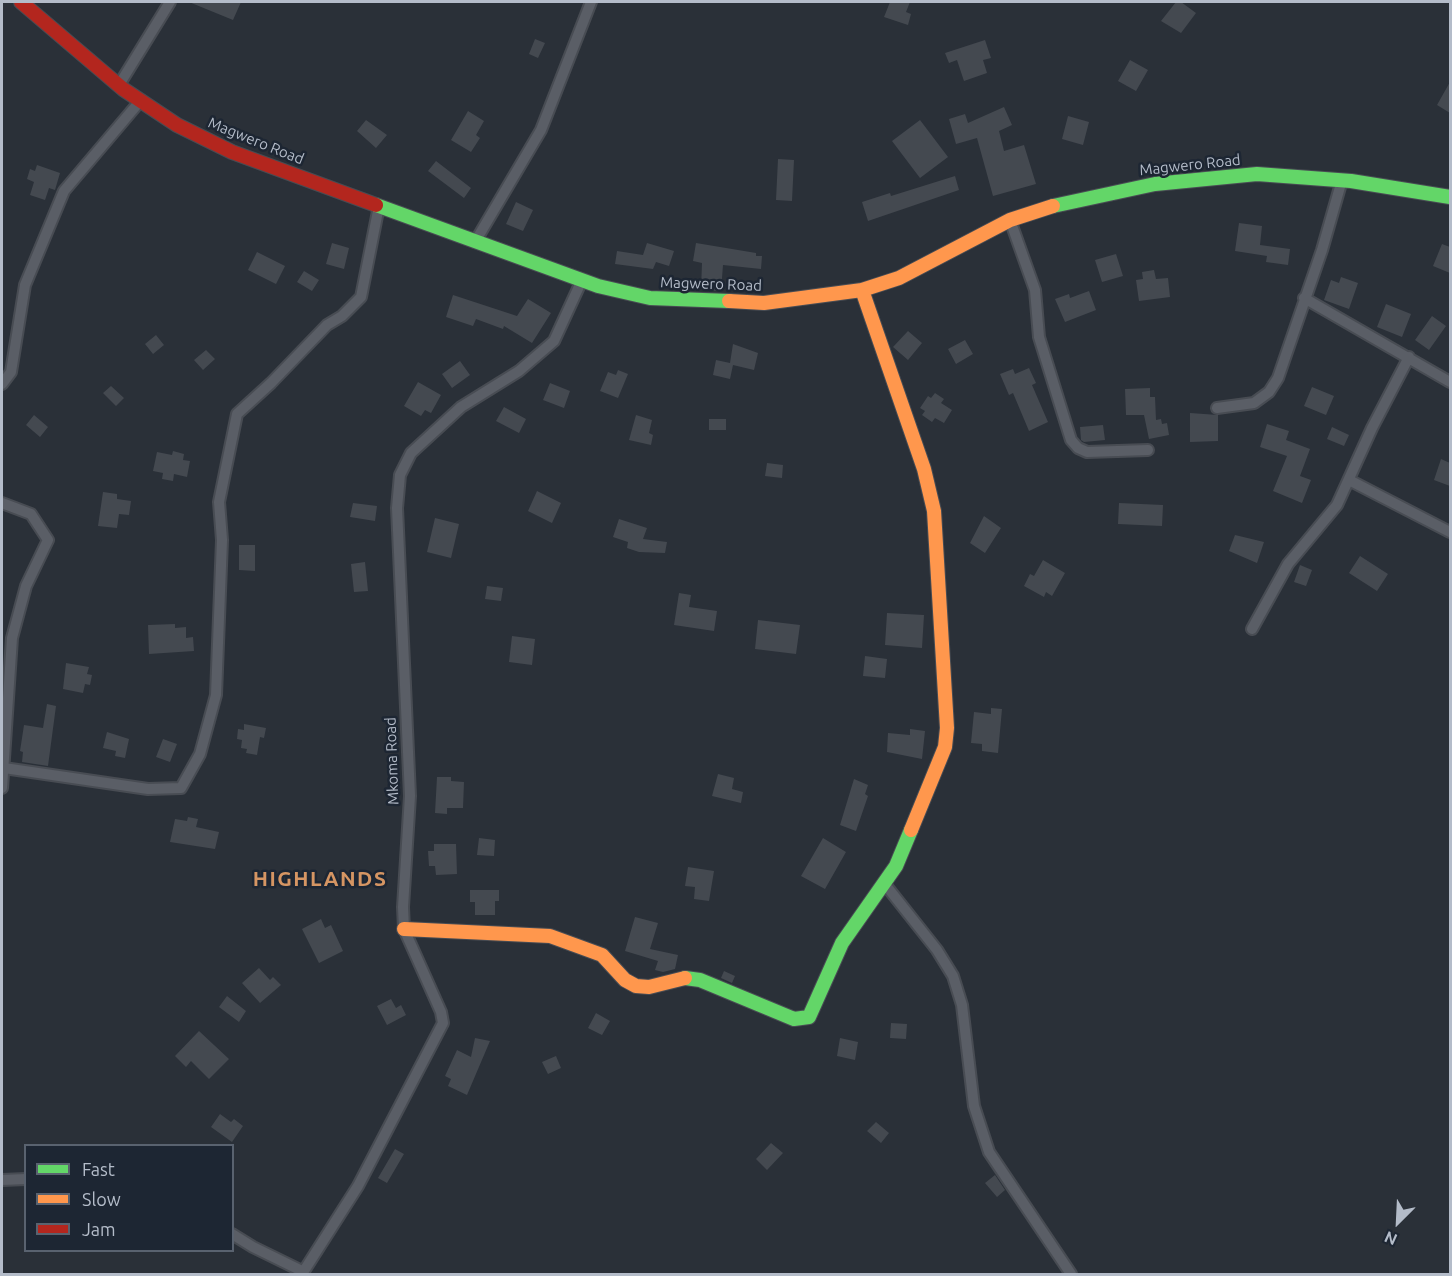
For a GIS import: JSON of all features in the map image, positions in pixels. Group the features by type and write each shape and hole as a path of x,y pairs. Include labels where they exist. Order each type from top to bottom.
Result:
{"street":[{"name":"Magwero Road","path":"21,2 119,85 177,125 232,152 582,280 650,298 764,303 862,290 899,278 1010,220 1106,192 1195,179 1257,174 1342,180 1450,197"},
{"path":"119,85 170,2"},
{"path":"475,242 541,130 591,2"},
{"path":"2,384 11,372 25,285 64,191 141,100"},
{"path":"1217,408 1254,403 1269,392 1278,378 1342,180"},
{"path":"4,768 148,789 181,788 200,754 216,695 222,540 219,502 237,414 271,383 327,325 342,316 362,297 379,206"},
{"path":"1010,220 1035,290 1039,337 1071,440 1084,452 1148,450"},
{"name":"Mkoma Road","path":"302,1273 358,1186 443,1023 441,1012 404,928 403,907 410,796 397,508 400,475 411,453 460,407 519,371 554,341 582,280"},
{"path":"404,928 550,936 591,949 602,955 625,980 636,986 649,987 681,977 700,980 794,1019 804,1020 809,1017 842,943 896,866 945,747 947,728 934,511 924,469 862,290"},
{"path":"1305,298 1450,382"},
{"path":"1252,628 1288,564 1337,505 1372,428 1409,357"},
{"path":"1349,480 1450,532"},
{"path":"2,503 31,514 48,540 26,586 12,638 2,788"},
{"path":"884,883 937,951 953,976 962,1005 974,1106 989,1152 1071,1275"},
{"path":"2,1180 24,1179"},
{"path":"234,1235 253,1248 302,1273"}],"building":[{"path":"189,2 241,2 233,20"},
{"path":"890,2 910,2 906,12 911,14 908,25 884,17"},
{"path":"1176,2 1181,2 1196,13 1181,33 1161,21"},
{"path":"535,39 545,43 538,58 529,54"},
{"path":"985,40 991,58 983,60 987,73 964,81 957,60 949,63 945,53"},
{"path":"1130,60 1148,70 1136,91 1118,81"},
{"path":"1450,82 1450,113 1437,105"},
{"path":"1004,107 1012,125 999,131 1004,151 1024,145 1036,184 993,196 977,138 956,144 949,119 965,114 968,123"},
{"path":"468,111 484,121 476,135 480,138 471,152 451,140"},
{"path":"1068,116 1089,122 1083,145 1062,139"},
{"path":"366,120 387,135 376,148 357,131"},
{"path":"920,120 948,157 920,178 892,141"},
{"path":"778,159 794,160 792,201 776,200"},
{"path":"436,161 471,188 464,198 428,171"},
{"path":"37,165 60,173 55,190 49,188 45,200 30,195 34,182 27,179 30,169 35,171"},
{"path":"955,176 959,190 868,221 862,202 890,193 891,196"},
{"path":"516,202 533,210 523,231 506,224"},
{"path":"1239,223 1262,226 1260,245 1290,249 1288,265 1266,262 1267,256 1235,251"},
{"path":"332,243 349,248 344,269 326,264"},
{"path":"647,243 674,251 669,266 656,262 653,269 615,264 617,251 643,255"},
{"path":"696,243 756,253 756,256 762,256 761,269 723,265 721,291 701,290 702,263 693,261"},
{"path":"1442,244 1450,247 1450,273 1433,266"},
{"path":"257,252 285,266 276,284 248,270"},
{"path":"1116,254 1123,276 1102,282 1095,260"},
{"path":"1154,270 1156,279 1168,278 1170,297 1139,301 1136,280 1143,279 1142,272"},
{"path":"304,271 319,280 312,291 297,282"},
{"path":"1341,277 1358,283 1349,309 1324,300 1331,280 1339,283"},
{"path":"1089,291 1096,310 1065,322 1055,299 1069,294 1070,298"},
{"path":"453,295 517,316 528,299 551,313 532,343 504,326 503,329 476,319 473,326 446,317"},
{"path":"1386,304 1411,314 1402,337 1377,327"},
{"path":"1432,316 1446,326 1429,350 1415,340"},
{"path":"908,331 922,343 908,360 893,347"},
{"path":"156,335 164,345 153,354 145,344"},
{"path":"965,340 973,354 956,364 948,349"},
{"path":"733,344 758,353 754,370 733,365 730,379 713,375 716,360 730,363"},
{"path":"206,350 215,359 203,370 194,360"},
{"path":"460,361 470,375 452,388 442,374"},
{"path":"1029,368 1036,383 1032,385 1048,422 1029,431 1013,393 1009,395 1000,374 1013,369 1015,374"},
{"path":"618,370 628,374 618,398 600,391 608,372 616,375"},
{"path":"418,382 441,395 431,413 425,410 421,416 404,406"},
{"path":"550,383 570,391 564,408 543,400"},
{"path":"111,386 124,398 116,406 103,393"},
{"path":"1312,387 1334,396 1326,415 1304,406"},
{"path":"1150,388 1150,397 1155,397 1156,420 1161,419 1162,424 1167,423 1169,435 1149,439 1144,415 1126,415 1125,389"},
{"path":"935,393 944,399 941,403 952,410 944,423 935,418 932,422 922,415 925,411 920,408 928,396 931,398"},
{"path":"504,407 526,419 519,433 496,421"},
{"path":"1190,413 1218,415 1218,441 1190,442"},
{"path":"34,415 48,427 40,437 26,425"},
{"path":"636,415 652,420 649,433 653,435 651,445 629,440"},
{"path":"709,419 726,419 726,430 709,430"},
{"path":"1267,424 1289,431 1286,440 1310,449 1300,476 1311,480 1302,503 1273,491 1287,456 1260,447"},
{"path":"1103,425 1105,440 1084,442 1081,440 1080,427"},
{"path":"1332,427 1349,435 1344,446 1327,439"},
{"path":"173,451 184,454 183,460 190,461 187,477 174,474 173,481 162,479 163,473 153,471 157,452 172,455"},
{"path":"1441,459 1450,463 1450,486 1434,480"},
{"path":"767,463 783,465 782,478 765,476"},
{"path":"537,491 561,503 552,523 528,511"},
{"path":"103,492 117,494 117,499 131,501 129,515 119,514 117,528 98,526"},
{"path":"353,503 377,506 375,521 350,517"},
{"path":"1119,503 1163,505 1162,526 1118,524"},
{"path":"984,516 1001,528 985,553 970,543"},
{"path":"435,518 459,524 451,558 427,552"},
{"path":"619,519 647,528 643,539 667,542 665,553 639,552 627,548 628,542 613,537"},
{"path":"1235,535 1264,542 1257,563 1229,551"},
{"path":"239,545 255,545 255,571 239,570"},
{"path":"1360,556 1388,574 1377,591 1349,573"},
{"path":"1043,560 1065,573 1052,596 1046,592 1044,597 1024,586 1030,574 1034,576"},
{"path":"365,562 368,591 354,592 351,564"},
{"path":"1300,565 1312,570 1306,586 1294,582"},
{"path":"487,586 503,588 501,601 485,599"},
{"path":"679,593 691,595 689,607 717,611 714,631 674,625"},
{"path":"887,613 924,615 922,648 885,645"},
{"path":"758,620 800,625 796,654 755,649"},
{"path":"175,624 175,628 186,627 186,638 193,637 194,651 149,654 148,625"},
{"path":"512,636 535,639 532,665 509,662"},
{"path":"865,656 887,659 885,678 863,676"},
{"path":"66,663 89,667 87,674 92,675 90,685 85,684 83,693 63,689"},
{"path":"47,704 56,706 48,766 22,762 23,752 20,751 24,725 43,728"},
{"path":"991,708 1002,709 998,753 982,751 982,744 971,743 974,712 991,714"},
{"path":"244,724 266,728 264,738 260,737 257,755 246,753 247,749 241,748 242,740 237,739 238,729 244,730"},
{"path":"910,729 925,731 922,759 887,752 888,733 910,735"},
{"path":"107,732 129,739 125,758 115,756 116,751 103,748"},
{"path":"163,739 177,744 170,762 156,757"},
{"path":"718,774 734,778 732,789 743,792 741,803 712,796"},
{"path":"437,777 451,777 451,781 464,782 463,808 447,808 447,814 435,813"},
{"path":"854,779 868,785 865,794 868,796 856,831 840,825"},
{"path":"188,817 198,819 196,827 219,832 215,849 170,842 175,819 187,821"},
{"path":"479,838 495,840 494,856 477,855"},
{"path":"823,838 846,852 825,889 801,876"},
{"path":"434,844 456,844 457,874 436,875 435,866 429,866 428,851 434,851"},
{"path":"688,867 714,871 709,901 694,899 695,887 685,886"},
{"path":"470,890 499,890 499,901 495,901 495,915 475,915 475,902 470,902"},
{"path":"635,917 658,923 650,949 678,955 675,969 663,972 655,970 658,961 625,951"},
{"path":"321,919 325,928 331,925 343,951 319,963 302,929"},
{"path":"259,968 270,980 273,977 281,985 260,1003 242,983"},
{"path":"724,971 735,976 732,983 721,978"},
{"path":"227,996 246,1011 239,1022 219,1007"},
{"path":"391,999 396,1008 401,1005 406,1015 387,1025 377,1006"},
{"path":"596,1013 610,1021 602,1035 588,1028"},
{"path":"891,1023 907,1024 906,1039 890,1038"},
{"path":"199,1031 229,1059 209,1079 191,1061 186,1067 175,1056"},
{"path":"475,1038 490,1041 467,1095 448,1086 451,1079 445,1076 457,1050 471,1057"},
{"path":"840,1038 858,1042 855,1060 837,1056"},
{"path":"556,1056 561,1068 548,1074 542,1062"},
{"path":"220,1114 231,1122 234,1119 243,1126 232,1142 211,1127"},
{"path":"876,1122 889,1133 881,1143 867,1131"},
{"path":"771,1143 783,1153 767,1170 756,1159"},
{"path":"395,1149 404,1154 387,1183 378,1178"},
{"path":"995,1175 1005,1190 997,1197 985,1183"}],"traffic: fast":[{"path":"1053,206 1155,184 1257,174 1351,181 1450,197"},
{"path":"376,205 598,286 650,298 729,301"},
{"path":"685,978 700,980 794,1019 809,1017 842,943 896,866 911,830"}],"traffic: slow":[{"path":"729,301 764,303 862,290 899,278 1010,220 1053,206"},
{"path":"862,290 924,469 934,511 947,728 945,747 911,830"},
{"path":"404,929 550,936 602,955 625,980 636,986 649,987 685,978"}],"traffic: jam":[{"path":"21,2 123,89 177,125 232,152 376,205"}],"district":[{"name":"HIGHLANDS","path":"320,879"}]}
